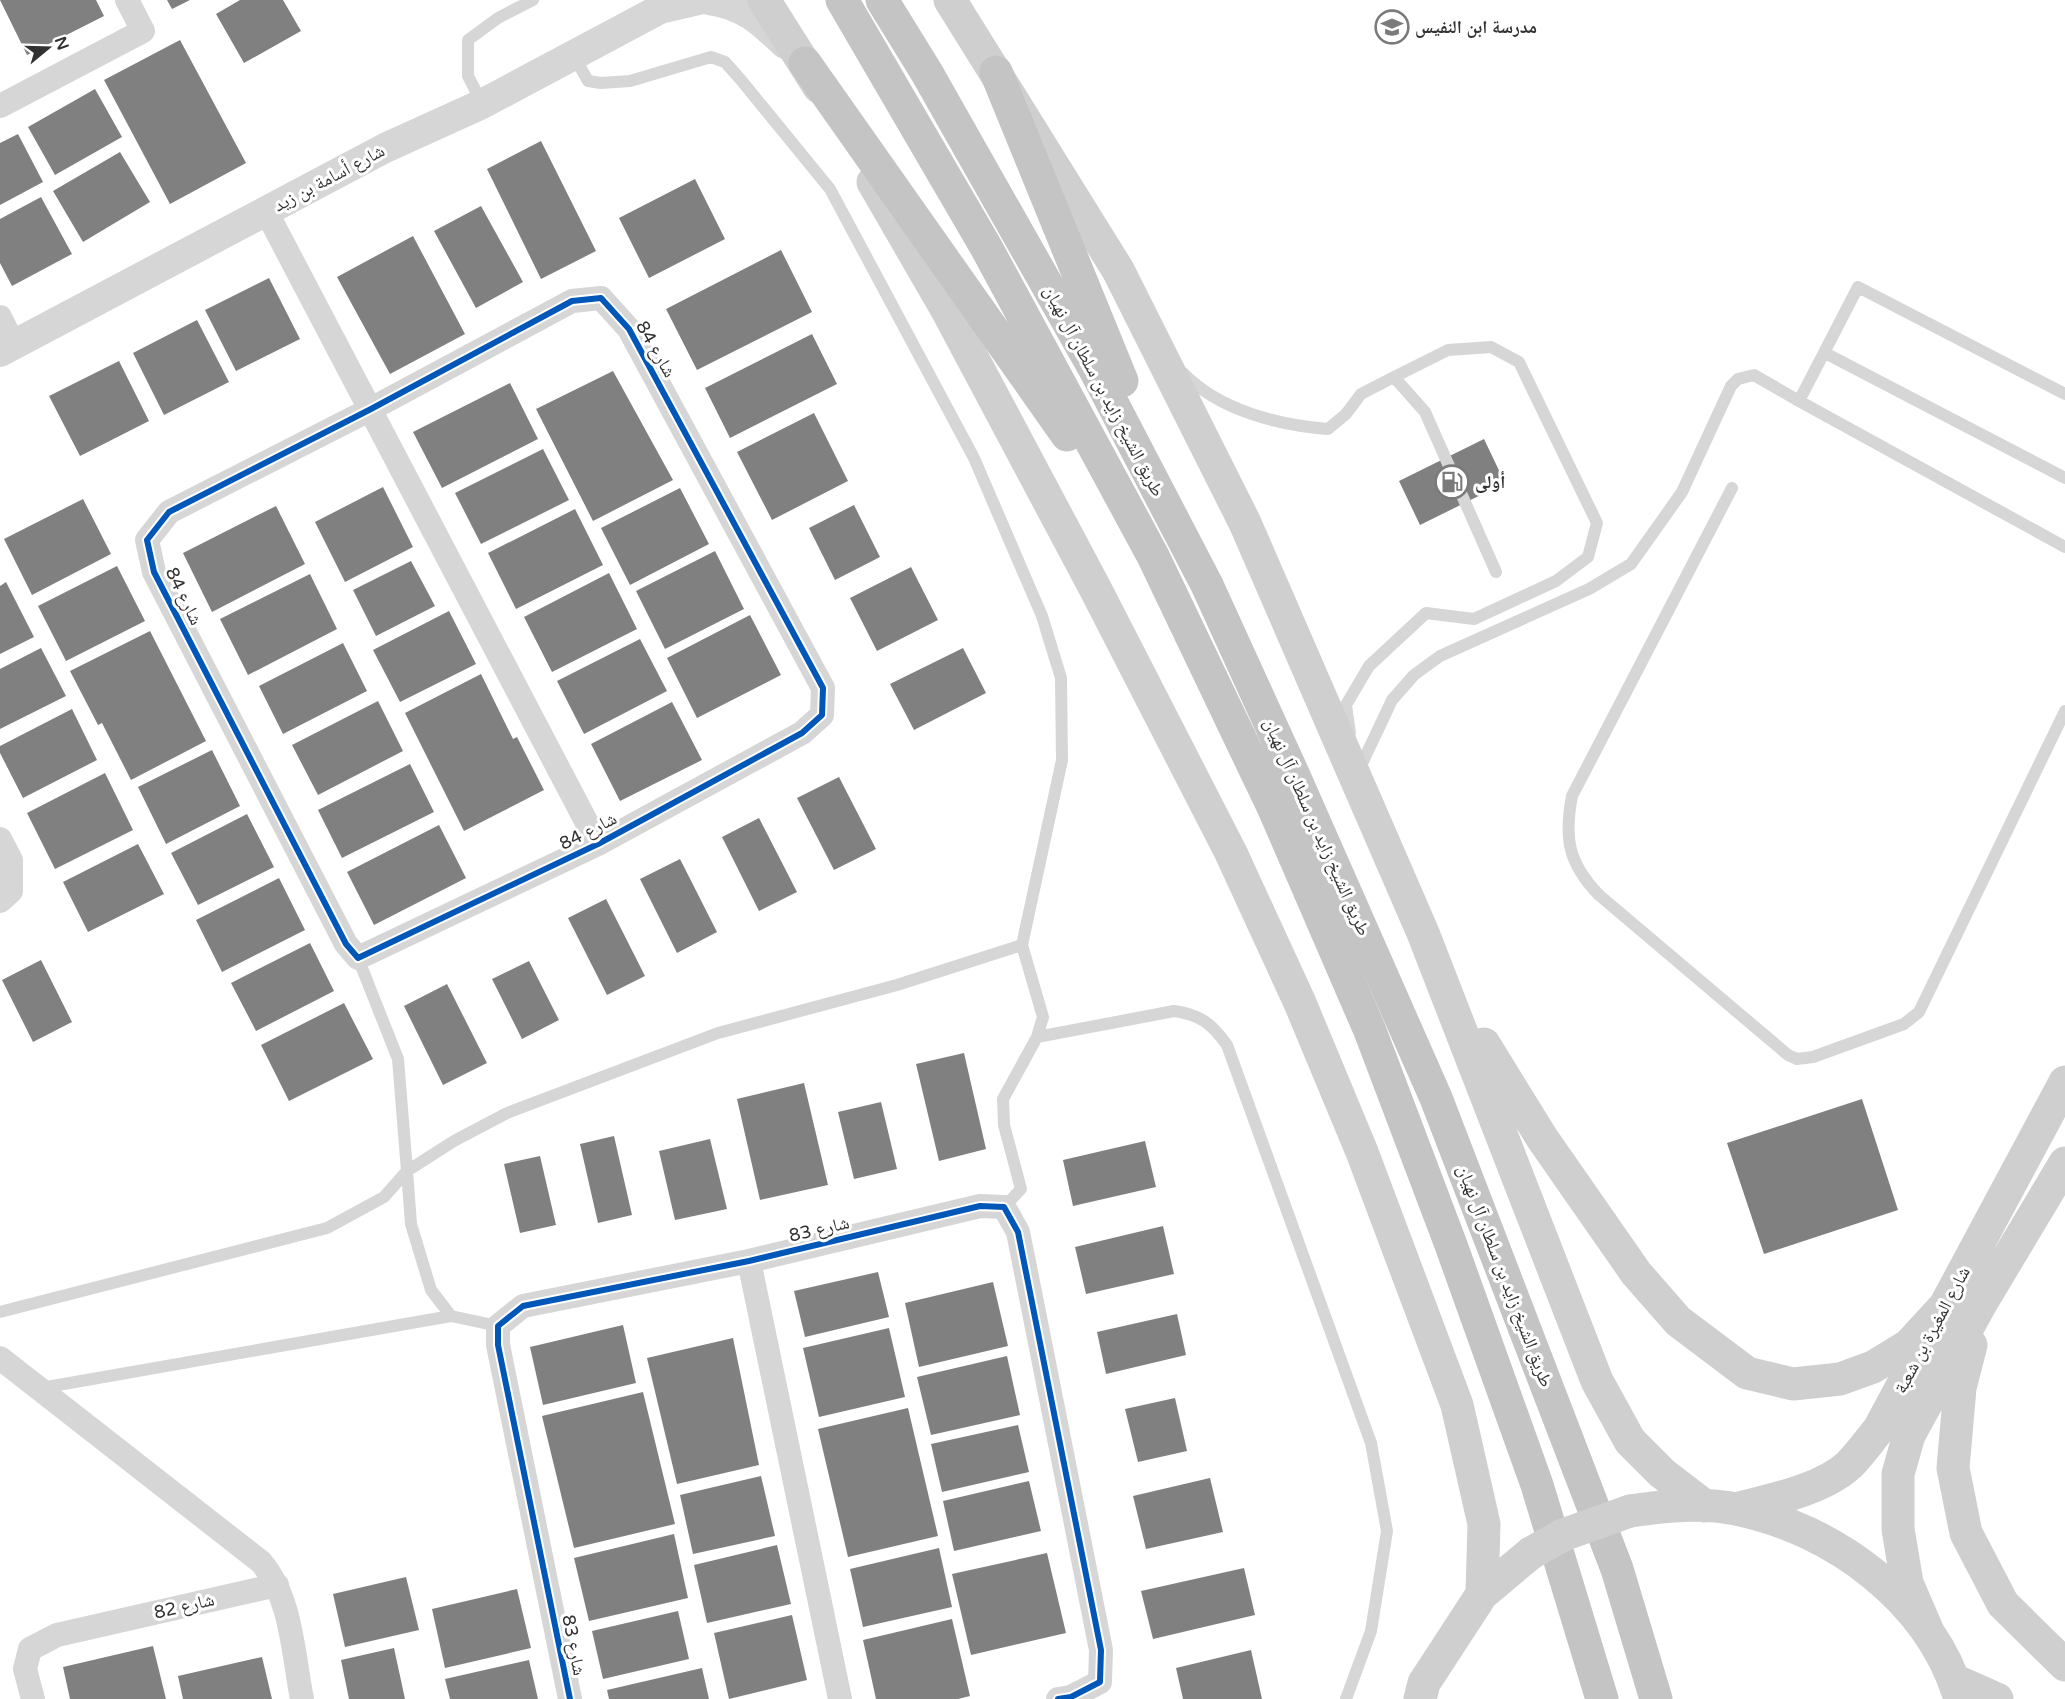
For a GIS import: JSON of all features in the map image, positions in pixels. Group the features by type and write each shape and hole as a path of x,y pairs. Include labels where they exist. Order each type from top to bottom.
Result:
{"highway":[{"name":"طريق الشيخ زايد بن سلطان آل نهيان","path":"842,0 986,247 1153,556 1274,809 1370,1031 1537,1485 1602,1699"},
{"name":"طريق الشيخ زايد بن سلطان آل نهيان","path":"882,0 927,73 1093,366 1207,585 1360,919 1436,1098 1617,1569 1656,1699"},
{"path":"805,63 1153,556"},
{"path":"996,72 1207,585"}],"main road":[{"path":"764,0 805,63 947,310 1096,590 1231,852 1300,1003 1362,1152 1457,1405 1485,1524 1482,1594"},
{"path":"950,0 1118,270 1245,523 1423,933 1597,1381 1630,1441 1662,1473 1720,1508"},
{"path":"1423,933 1493,1061 1542,1138 1636,1273 1678,1321 1746,1373 1793,1384 1840,1379 1873,1367 1909,1345 1944,1306"},
{"name":"شارع المغيرة بن شعبة","path":"1720,1508 1788,1495 1848,1466 1879,1429 2065,1082"},
{"name":"شارع المغيرة بن شعبة","path":"1929,1634 1907,1583 1898,1529 1899,1474 1909,1435 1980,1305 2065,1162"},
{"path":"1980,1305 1960,1388 1953,1468 1966,1533 2003,1604 2065,1665"},
{"path":"1419,1694 1482,1594 1531,1553 1563,1535 1630,1511 1668,1506 1720,1508 1811,1533 1876,1575 1929,1634 1957,1690 1997,1699"}],"street":[{"path":"0,106 143,31 127,0"},
{"name":"شارع أسامة بن زيد","path":"7,348 385,148 483,104 574,56 663,4 699,0"},
{"path":"710,0 738,6 752,14 805,63"},
{"name":"شارع 84","path":"266,211 598,844"},
{"name":"شارع 84","path":"601,298 629,329 823,688 822,715 802,733 598,844 358,958 345,944 154,572 147,540 169,512 371,409 572,301 601,298"},
{"path":"0,318 7,348"},
{"path":"0,839 11,860 11,891 0,901"},
{"name":"شارع 83","path":"570,1699 498,1345 498,1326 523,1306 749,1261 980,1206 1004,1208"},
{"path":"1004,1208 1018,1232 1101,1650 1100,1682 1071,1696 1058,1699"},
{"path":"749,1261 840,1699"},
{"path":"0,1358 36,1389 261,1562 277,1585 283,1600 302,1699"},
{"name":"شارع 82","path":"33,1699 26,1669 30,1649 57,1635 277,1585"}],"lane":[{"path":"483,104 468,76 468,40 498,18 533,0"},
{"path":"574,56 588,81 601,83 630,81 711,57 725,62 830,189 974,458 1042,616 1061,678 1062,760 1022,945 1043,1017 1037,1037 1003,1099 1004,1125 1021,1189 1004,1208"},
{"path":"1799,401 1858,287 2065,394"},
{"path":"1155,345 1199,389 1233,406 1272,420 1328,429 1346,414 1361,394 1394,377 1448,350 1491,347 1519,362 1598,523 1588,557 1556,581 1473,619 1426,613 1369,666 1346,705 1355,776"},
{"path":"1825,353 2065,478"},
{"path":"1355,776 1370,752 1392,700 1414,675 1440,656 1589,589 1631,564 1682,492 1731,386 1738,379 1754,375 2065,547"},
{"path":"1394,377 1425,412 1496,572"},
{"path":"1732,488 1572,796 1566,826 1568,845 1579,870 1599,895 1788,1055 1797,1059 1813,1057 1904,1024 1919,1012 2065,711"},
{"path":"0,1312 327,1228 384,1197 407,1171 454,1141 507,1113 718,1033 897,984 1022,945"},
{"path":"358,958 398,1059 411,1224 431,1290 451,1316"},
{"path":"1037,1037 1174,1011 1195,1014 1215,1028 1227,1045 1371,1443 1387,1531 1371,1631 1346,1699"},
{"path":"36,1389 451,1316 498,1326"}],"building":[{"path":"0,0 96,0 104,16 27,55"},
{"path":"167,0 190,0 172,9"},
{"path":"240,0 283,0 301,31 244,63 216,14"},
{"path":"180,40 246,163 170,204 104,80"},
{"path":"95,89 122,137 55,175 28,127"},
{"path":"18,134 43,182 0,205 0,143"},
{"path":"541,141 596,251 541,279 487,169"},
{"path":"120,152 150,202 83,242 53,191"},
{"path":"695,179 725,239 649,278 619,218"},
{"path":"41,197 72,254 12,286 0,263 0,219"},
{"path":"481,206 523,282 476,308 434,231"},
{"path":"413,236 465,334 390,374 337,277"},
{"path":"781,250 812,312 697,370 666,309"},
{"path":"269,278 300,339 236,371 205,310"},
{"path":"197,320 229,382 164,415 133,353"},
{"path":"812,334 837,384 730,438 705,388"},
{"path":"119,361 149,421 80,456 49,396"},
{"path":"613,371 673,480 593,521 536,409"},
{"path":"510,383 538,439 442,488 413,432"},
{"path":"814,413 848,481 772,520 737,452"},
{"name":"أولى","path":"1484,439 1505,483 1420,525 1399,481"},
{"path":"543,449 569,500 481,544 455,493"},
{"path":"383,487 413,547 345,582 315,522"},
{"path":"680,488 709,544 630,585 601,528"},
{"path":"83,499 111,554 32,595 4,539"},
{"path":"854,505 880,557 835,580 809,528"},
{"path":"276,506 305,564 212,612 183,553"},
{"path":"575,509 603,565 516,609 488,553"},
{"path":"715,551 744,609 665,649 636,591"},
{"path":"411,561 435,606 376,636 353,590"},
{"path":"117,566 145,621 66,661 38,606"},
{"path":"911,567 938,620 877,651 850,598"},
{"path":"609,573 637,629 552,672 524,617"},
{"path":"310,574 337,629 248,675 220,619"},
{"path":"6,582 34,637 0,654 0,586"},
{"path":"449,611 476,664 400,702 373,650"},
{"path":"750,615 781,675 697,718 667,658"},
{"path":"150,631 206,741 131,780 102,723 98,725 70,671"},
{"path":"640,639 667,691 584,734 557,681"},
{"path":"343,643 367,691 283,734 259,686"},
{"path":"41,648 66,696 0,729 0,669"},
{"path":"963,648 986,693 914,730 890,684"},
{"path":"481,674 513,739 517,737 544,790 464,831 405,713"},
{"path":"378,701 403,751 318,795 292,745"},
{"path":"672,702 702,760 620,801 591,744"},
{"path":"72,709 97,760 23,798 0,753 0,746"},
{"path":"212,750 240,806 166,844 138,787"},
{"path":"410,764 434,812 342,858 318,810"},
{"path":"105,773 133,830 55,869 27,813"},
{"path":"839,777 876,849 834,870 797,798"},
{"path":"247,814 274,867 198,905 171,853"},
{"path":"759,818 797,892 759,911 722,837"},
{"path":"439,825 466,878 374,925 347,872"},
{"path":"138,844 164,894 88,932 63,882"},
{"path":"680,859 717,932 677,953 640,879"},
{"path":"279,878 305,930 222,972 196,920"},
{"path":"606,899 645,976 607,995 568,918"},
{"path":"310,943 334,991 256,1031 231,983"},
{"path":"41,960 72,1022 33,1042 2,980"},
{"path":"529,961 559,1020 522,1039 492,979"},
{"path":"447,984 487,1063 443,1085 404,1006"},
{"path":"344,1003 373,1059 289,1101 261,1045"},
{"path":"964,1053 986,1149 939,1161 916,1064"},
{"path":"804,1083 828,1185 760,1200 737,1099"},
{"path":"1862,1099 1898,1210 1764,1254 1727,1143"},
{"path":"881,1102 897,1169 854,1179 838,1112"},
{"path":"614,1136 632,1215 598,1223 580,1144"},
{"path":"710,1139 727,1209 675,1220 659,1151"},
{"path":"1145,1141 1156,1187 1073,1206 1063,1160"},
{"path":"540,1156 556,1225 520,1233 504,1164"},
{"path":"1163,1226 1174,1274 1086,1294 1075,1247"},
{"path":"878,1272 889,1317 805,1337 794,1291"},
{"path":"993,1282 1008,1346 919,1367 905,1303"},
{"path":"1177,1314 1186,1355 1106,1374 1097,1332"},
{"path":"623,1325 636,1383 543,1405 530,1347"},
{"path":"889,1328 905,1397 819,1417 803,1348"},
{"path":"733,1338 759,1465 677,1484 647,1358"},
{"path":"1007,1356 1020,1415 931,1435 917,1377"},
{"path":"643,1392 675,1524 574,1548 542,1416"},
{"path":"1175,1398 1187,1451 1138,1462 1125,1409"},
{"path":"908,1408 938,1536 848,1557 818,1429"},
{"path":"1018,1425 1029,1472 942,1492 931,1444"},
{"path":"761,1476 775,1536 693,1554 680,1495"},
{"path":"1210,1478 1223,1532 1146,1549 1133,1496"},
{"path":"1029,1481 1041,1531 954,1551 943,1501"},
{"path":"674,1534 688,1598 589,1621 574,1558"},
{"path":"777,1545 791,1604 707,1623 694,1565"},
{"path":"939,1548 952,1607 863,1627 850,1569"},
{"path":"1047,1553 1066,1633 971,1655 952,1574"},
{"path":"1244,1568 1255,1615 1153,1639 1141,1591"},
{"path":"406,1577 419,1630 345,1647 333,1594"},
{"path":"517,1589 531,1648 445,1668 432,1609"},
{"path":"678,1611 689,1659 603,1679 592,1631"},
{"path":"792,1615 807,1680 729,1699 714,1633"},
{"path":"952,1619 970,1696 958,1699 876,1699 863,1640"},
{"path":"153,1646 166,1699 70,1699 63,1667"},
{"path":"394,1648 405,1699 349,1699 341,1660"},
{"path":"1251,1650 1262,1699 1183,1699 1176,1668"},
{"path":"262,1657 272,1699 183,1699 178,1676"},
{"path":"529,1660 538,1699 450,1699 445,1679"},
{"path":"702,1668 709,1699 609,1699 607,1690"}],"cycle path":[{"path":"601,298 629,329 823,688 822,715 802,733 598,844 358,958 346,944 154,572 147,540 169,512 371,409 572,301 601,298"},
{"path":"570,1699 498,1345 498,1326 523,1306 749,1261 980,1206 1004,1207 1018,1232 1101,1650 1100,1682 1071,1697 1058,1699"}],"place":[{"name":"مدرسة ابن النفيس","path":"1392,27"},
{"name":"أولى","path":"1452,482"}]}
